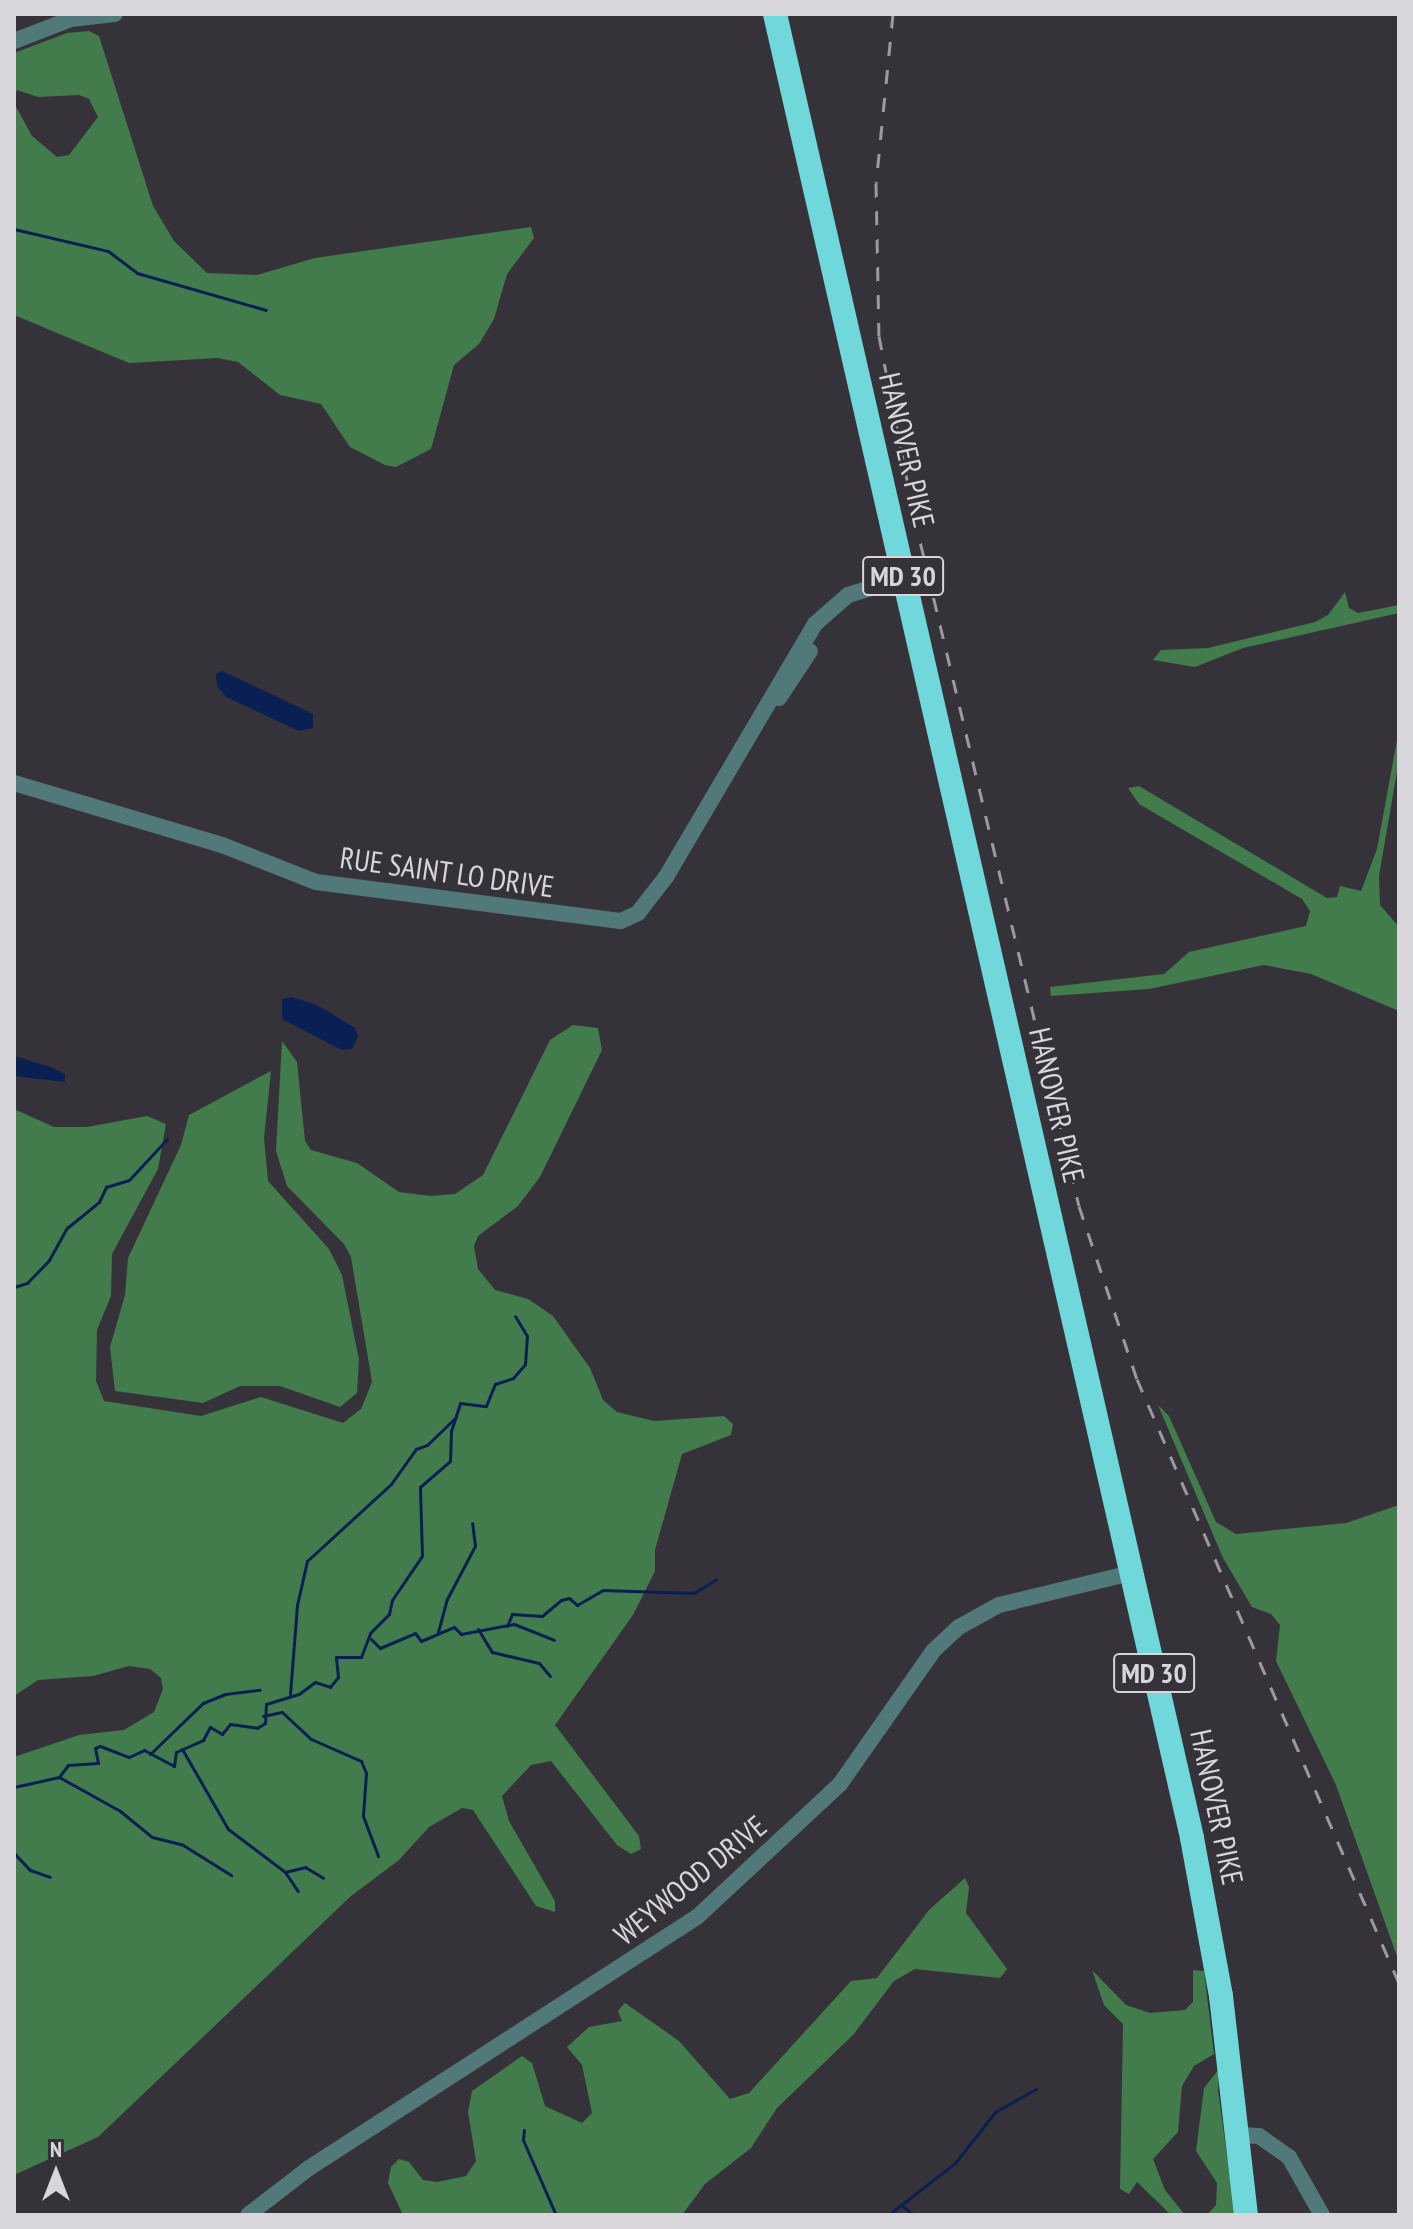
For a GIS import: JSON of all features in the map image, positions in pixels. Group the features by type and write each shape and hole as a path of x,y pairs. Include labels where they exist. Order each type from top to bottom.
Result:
{"highway":[{"name":"HANOVER PIKE","path":"775,14 1205,1904 1239,2135 1246,2215"}],"street":[{"path":"14,41 63,22 115,14"},
{"name":"RUE SAINT LO DRIVE","path":"14,783 222,845 316,882 621,921 638,913 666,877 772,704 785,671 815,624 834,607 864,588 904,578"},
{"name":"WEYWOOD DRIVE","path":"248,2215 309,2168 697,1917 840,1784 933,1651 959,1627 999,1605 1131,1573"},
{"path":"1239,2135 1259,2136 1289,2157 1322,2215"}],"green space":[{"path":"89,31 99,36 153,206 174,241 207,273 257,275 315,258 531,227 534,238 507,274 494,319 479,344 454,365 431,449 396,467 385,465 350,447 321,404 280,395 238,362 218,358 129,363 14,315 14,103 32,136 57,157 69,155 98,117 89,99 79,95 38,97 17,90 14,98 14,53 67,33"},
{"path":"1345,592 1349,608 1358,613 1399,605 1399,613 1243,648 1195,667 1153,660 1161,650 1208,648 1315,622 1328,615"},
{"path":"1399,729 1399,760 1379,876 1380,905 1399,927 1399,1011 1311,974 1264,965 1149,989 1051,996 1050,987 1164,974 1189,952 1306,926 1310,911 1302,899 1139,804 1128,788 1139,786 1327,898 1337,897 1340,886 1361,891 1377,849"},
{"path":"573,1025 598,1028 602,1050 540,1177 518,1206 478,1236 474,1246 478,1269 495,1290 528,1299 553,1316 590,1368 603,1400 617,1412 654,1421 724,1416 733,1424 731,1435 682,1454 655,1550 655,1571 633,1615 555,1725 639,1836 641,1849 631,1854 617,1845 551,1761 531,1765 502,1796 509,1821 555,1901 555,1912 536,1906 473,1810 462,1808 429,1827 399,1860 351,1896 98,2137 14,2175 14,1757 79,1735 124,1730 154,1712 163,1689 161,1678 150,1669 129,1666 93,1676 38,1680 14,1696 14,1109 54,1127 87,1127 147,1116 166,1124 158,1169 112,1254 111,1296 97,1330 96,1381 104,1401 201,1416 261,1397 343,1423 361,1409 372,1382 351,1257 344,1244 287,1186 276,1151 282,1041 297,1062 305,1141 311,1150 357,1163 399,1192 431,1196 455,1194 483,1175 550,1040"},
{"path":"271,1071 264,1138 268,1181 329,1249 342,1275 359,1360 357,1393 340,1407 280,1386 240,1386 203,1403 115,1391 110,1347 125,1295 128,1258 181,1145 189,1115"},
{"path":"1158,1405 1169,1416 1216,1522 1236,1534 1346,1523 1399,1505 1399,1962 1336,1785 1276,1661 1280,1625 1271,1614 1252,1607 1223,1558"},
{"path":"965,1878 969,1887 966,1913 1007,1969 1000,1978 915,1969 894,1981 853,2035 777,2108 751,2148 705,2184 682,2215 403,2215 388,2183 391,2167 399,2159 409,2162 423,2180 437,2182 466,2176 476,2161 468,2112 472,2091 522,2056 532,2063 545,2106 582,2123 592,2113 582,2065 567,2047 589,2027 622,2021 618,2011 625,2003 679,2041 730,2099 749,2093 851,1981 877,1978 929,1910"},
{"path":"1092,1970 1126,2005 1150,2013 1185,2010 1193,2002 1193,1970 1204,1971 1214,2054 1194,2066 1182,2086 1178,2132 1153,2159 1165,2190 1185,2215 1171,2215 1137,2182 1129,2194 1120,2189 1123,2024 1104,2005"},
{"path":"1219,2069 1218,2090 1235,2215 1207,2215 1216,2205 1217,2183 1196,2151 1204,2088"}],"water":[{"path":"222,671 313,714 313,728 299,731 226,697 217,686 216,674"},
{"path":"292,997 317,1005 355,1028 358,1037 352,1049 342,1050 282,1019 282,999"},
{"path":"14,1056 65,1074 65,1082 14,1076"}],"waterway":[{"path":"14,229 108,251 137,273 266,310"},
{"path":"14,1287 27,1283 49,1260 67,1228 99,1202 106,1187 129,1180 167,1139"},
{"path":"14,1787 59,1777 68,1765 98,1763 95,1748 100,1746 129,1757 144,1750 174,1766 176,1752 203,1740 210,1727 222,1734 230,1724 257,1728 265,1723 266,1704 299,1694 315,1682 330,1687 338,1677 336,1657 361,1657 370,1633 389,1614 392,1600 422,1556 420,1487 450,1461 451,1431 460,1403 486,1406 495,1384 513,1378 525,1364 527,1336 515,1316"},
{"path":"290,1694 297,1605 307,1561 391,1484 416,1449 427,1445 456,1417"},
{"path":"438,1632 447,1599 475,1546 472,1523"},
{"path":"507,1626 512,1614 542,1616 561,1600 569,1598 577,1605 603,1590 694,1593 716,1579"},
{"path":"371,1639 380,1648 415,1633 421,1641 454,1627 461,1634 514,1624 554,1640"},
{"path":"478,1629 492,1652 539,1663 550,1676"},
{"path":"150,1754 203,1703 225,1694 260,1690"},
{"path":"263,1716 282,1712 311,1739 361,1761 366,1773 363,1816 378,1856"},
{"path":"182,1749 228,1829 285,1872 298,1891"},
{"path":"59,1777 120,1811 152,1837 183,1845 231,1875"},
{"path":"14,1853 30,1870 50,1877"},
{"path":"285,1872 305,1867 323,1878"},
{"path":"888,2215 955,2163 995,2112 1036,2089"},
{"path":"524,2130 523,2140 556,2215"},
{"path":"901,2205 914,2215"}],"railway":[{"path":"893,14 876,183 879,336 914,516 1079,1206 1137,1379 1399,1983"}]}
